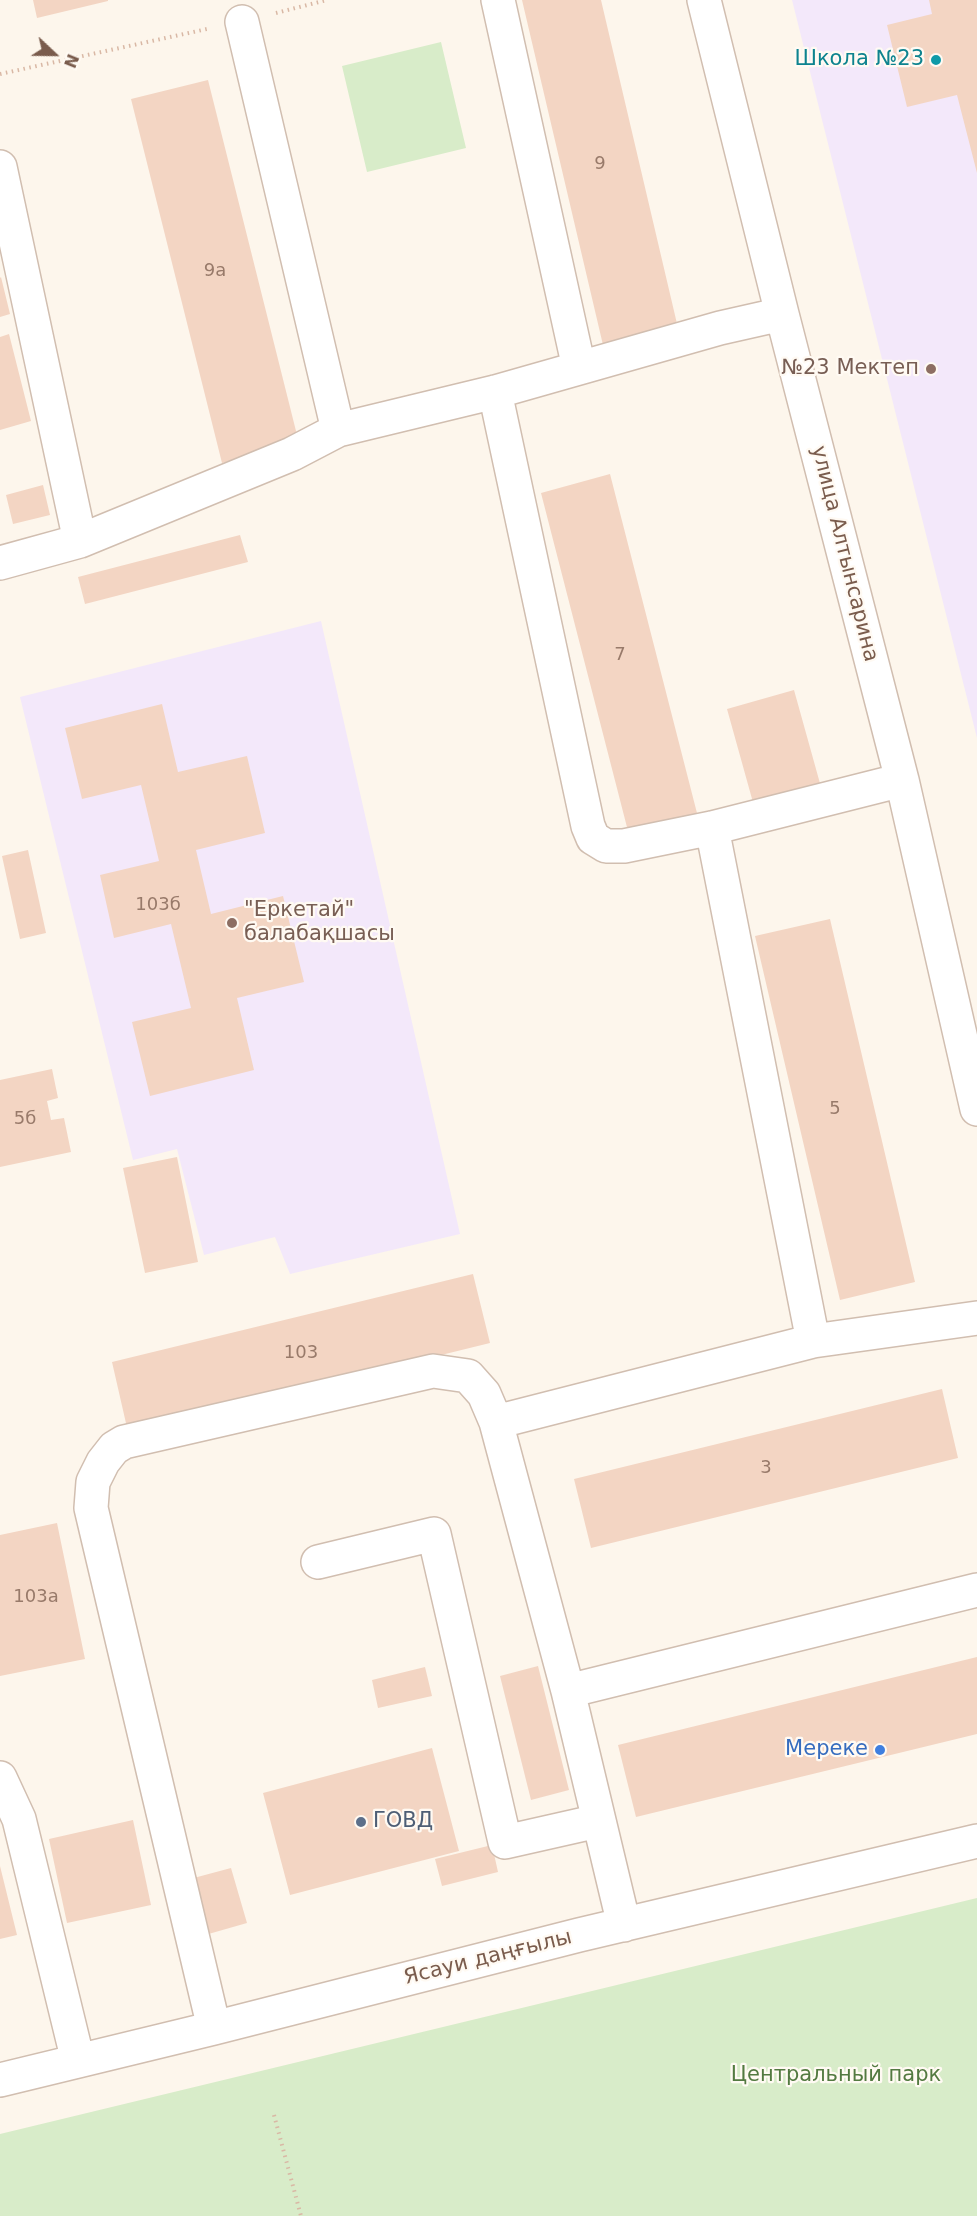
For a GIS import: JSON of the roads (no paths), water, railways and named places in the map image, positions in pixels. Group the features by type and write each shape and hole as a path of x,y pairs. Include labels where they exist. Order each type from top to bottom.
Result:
{"street":[{"path":"498,0 579,368"},
{"name":"улица Алтынсарина","path":"704,0 902,780 977,1108"},
{"path":"242,22 338,430"},
{"path":"0,167 80,541"},
{"path":"0,563 80,541 292,454 338,430 495,392 720,328 782,314"},
{"path":"495,392 588,826 593,838 606,846 624,846 712,828 902,780"},
{"path":"712,828 813,1341"},
{"path":"496,1422 813,1341 977,1318"},
{"path":"213,2028 91,1508 93,1482 103,1462 114,1448 124,1442 433,1371 468,1376 484,1394 496,1422 568,1691 624,1925"},
{"path":"318,1562 434,1534 505,1842 598,1821"},
{"path":"568,1691 977,1590"},
{"path":"0,1778 19,1819 78,2061"},
{"name":"Ясауи даңғылы","path":"0,2080 624,1925 977,1841"}],"place":[{"name":"Школа №23","path":"936,60"},
{"name":"№23 Мектеп","path":"931,369"},
{"name":"\"Еркетай\" балабақшасы","path":"232,923"},
{"name":"Мереке","path":"880,1750"},
{"name":"ГОВД","path":"361,1822"}],"park label":[{"name":"Центральный парк","path":"836,2076"}]}
